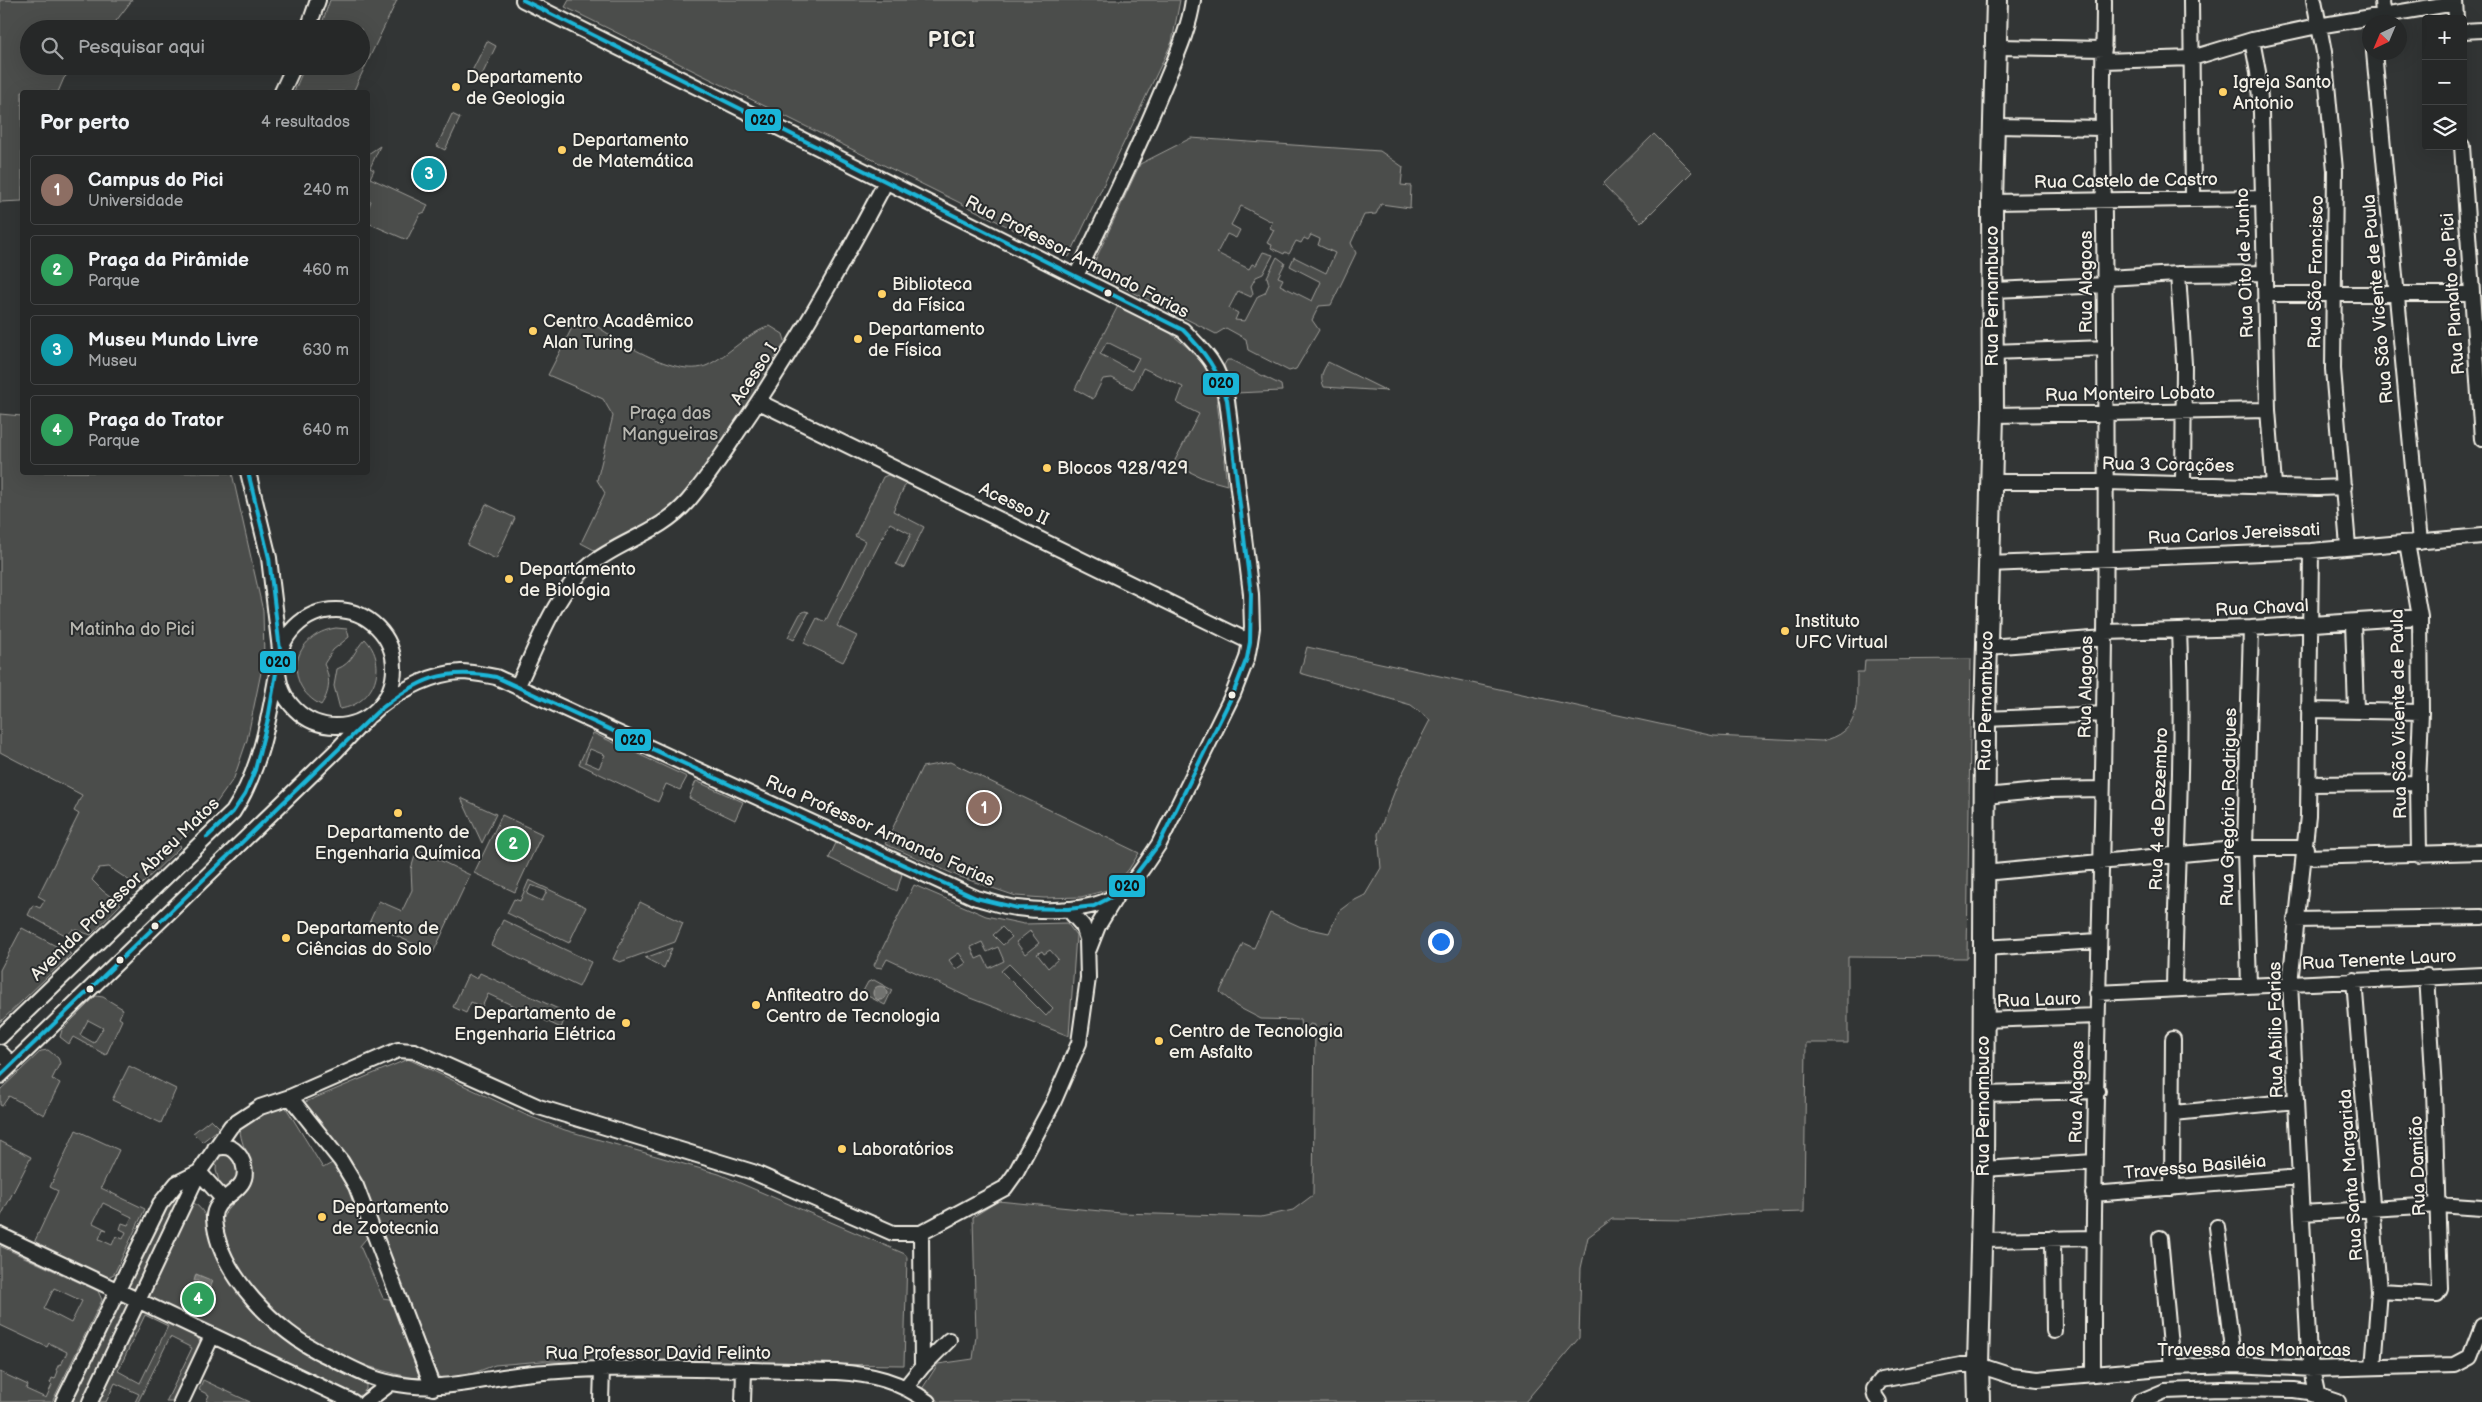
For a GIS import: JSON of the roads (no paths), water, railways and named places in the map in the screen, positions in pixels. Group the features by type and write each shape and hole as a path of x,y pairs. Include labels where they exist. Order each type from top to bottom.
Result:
{"street":[{"path":"311,20 318,0"},
{"name":"Rua Professor Armando Farias","path":"382,705 400,693 434,678 461,672 496,677 976,898 1017,908 1068,909 1094,906 1117,896 1130,884 1158,844 1233,694 1248,658 1252,628 1251,594 1227,400 1221,375 1205,351 1183,330 522,0"},
{"path":"1076,276 1132,162 1155,109 1181,44 1193,0"},
{"name":"Rua Pernambuco","path":"1979,1402 1988,564 1993,415 1992,352 1994,290 1992,202 1997,0"},
{"name":"Rua Alagoas","path":"2093,1374 2093,1194 2098,1091 2097,993 2106,635 2108,413 2102,128 2104,0"},
{"path":"2191,0 2193,197"},
{"name":"Rua São Francisco","path":"2314,0 2324,52 2335,170 2335,255 2332,295 2333,369 2348,546"},
{"path":"2382,7 2455,1 2456,15"},
{"path":"1997,48 2104,55 2192,58 2252,40 2318,26 2362,21"},
{"path":"2467,31 2482,30"},
{"name":"Rua Oito de Junho","path":"2252,40 2258,72 2268,410 2274,485"},
{"name":"Rua São Vicente de Paula","path":"2375,60 2396,292 2413,543 2420,617 2419,855"},
{"path":"283,90 290,75"},
{"path":"1994,126 2102,128"},
{"name":"Rua Planalto do Pici","path":"2462,150 2470,294 2482,439"},
{"name":"Acesso I","path":"517,687 563,594 590,565 664,523 687,502 760,402 811,318 882,189"},
{"name":"Rua Castelo de Castro","path":"1992,202 2104,201 2193,197 2261,198"},
{"path":"1994,290 2106,282 2178,274 2264,273"},
{"path":"2178,274 2184,364 2182,411 2183,484"},
{"path":"2266,294 2332,295 2396,292 2470,294"},
{"path":"1992,352 2106,348"},
{"name":"Acesso II","path":"760,402 1250,642"},
{"name":"Rua Monteiro Lobato","path":"1993,415 2268,410"},
{"path":"249,475 269,558 280,650 278,678 285,697 298,712 314,722 334,727 353,724 367,718"},
{"name":"Rua 3 Corações","path":"1991,482 2107,482 2274,485 2318,488 2344,487"},
{"name":"Rua Carlos Jereissati","path":"1988,564 2311,551 2348,546 2413,543 2482,536"},
{"name":"Rua Abílio Farias","path":"2311,551 2308,784 2305,852 2295,920 2290,983 2309,1356 2319,1399"},
{"path":"0,1076 336,751 382,705 392,685 394,666 386,640 381,632 367,619 349,612 330,610 312,615 296,626 280,650"},
{"name":"Rua Chaval","path":"1988,647 2106,635 2310,625 2420,617"},
{"path":"2353,622 2356,710"},
{"name":"Rua Gregório Rodrigues","path":"2249,986 2246,848 2251,628"},
{"name":"Rua 4 de Dezembro","path":"2174,989 2176,855 2181,784 2179,630"},
{"name":"Avenida Professor Abreu Matos","path":"0,1037 232,812 245,794 255,770 278,668"},
{"path":"2309,710 2421,712"},
{"path":"1986,719 2104,714"},
{"path":"2308,784 2418,783"},
{"path":"1985,796 2047,790 2102,789"},
{"path":"1984,873 2246,848 2305,852 2419,855 2482,852"},
{"path":"1087,955 1092,937 1117,896"},
{"path":"90,1402 199,1172 231,1126 260,1107 290,1098 398,1050 414,1051 539,1107 753,1172 893,1233 921,1233 1005,1188 1016,1174 1054,1103 1079,1043 1088,978 1087,939 1082,926 1068,909"},
{"path":"2295,920 2482,917"},
{"path":"1984,948 2098,941"},
{"name":"Rua Tenente Lauro","path":"2097,993 2427,976 2482,975"},
{"name":"Rua Damião","path":"2379,1291 2437,1294 2440,1292 2434,1089 2427,976"},
{"name":"Rua Santa Margarida","path":"2354,980 2365,1094 2371,1208 2379,1291 2373,1367"},
{"name":"Rua Lauro","path":"1983,1020 2097,1016"},
{"path":"2172,1188 2173,1040"},
{"path":"0,1052 12,1064"},
{"path":"1982,1094 2098,1091"},
{"path":"290,1098 341,1161 356,1186 433,1388"},
{"path":"2174,1113 2296,1101"},
{"name":"Rua Professor David Felinto","path":"215,1148 223,1146 234,1150 242,1160 245,1171 244,1180 238,1189 223,1199 213,1216 217,1242 232,1271 264,1310 290,1334 311,1349 391,1383 433,1388 526,1374 602,1369 863,1374 887,1379 928,1402"},
{"path":"1983,1169 2094,1162"},
{"path":"199,1172 223,1199"},
{"path":"64,1402 165,1195 176,1183 199,1172"},
{"name":"Travessa Basiléia","path":"2093,1194 2300,1177"},
{"path":"2302,1213 2438,1205 2482,1208"},
{"path":"2217,1227 2234,1365"},
{"path":"921,1233 922,1367"},
{"path":"0,1235 353,1402"},
{"path":"2053,1238 2054,1331"},
{"path":"1981,1240 2093,1238"},
{"path":"2160,1238 2172,1367"},
{"name":"Travessa dos Monarcas","path":"1879,1402 1875,1396 1874,1389 1881,1380 1940,1367 1978,1365 2025,1378 2172,1367 2234,1365 2313,1369 2455,1365 2470,1357 2482,1326"},
{"path":"181,1402 212,1336"},
{"path":"905,1388 922,1367 950,1340"},
{"path":"601,1402 602,1369"},
{"path":"743,1402 744,1371"},
{"path":"366,1402 391,1383"},
{"path":"2139,1402 2165,1391 2220,1389 2294,1390 2308,1392 2319,1399 2338,1402"}],"place":[{"name":"Departamento de Geologia","path":"456,87"},
{"name":"Igreja Santo Antonio","path":"2223,92"},
{"name":"Departamento de Matemática","path":"562,150"},
{"name":"Museu Mundo Livre","path":"429,174"},
{"name":"Biblioteca da Física","path":"882,294"},
{"name":"Centro Acadêmico Alan Turing","path":"533,331"},
{"name":"Departamento de Física","path":"858,339"},
{"name":"Blocos 928/929","path":"1047,468"},
{"name":"Departamento de Biologia","path":"509,579"},
{"name":"Instituto UFC Virtual","path":"1785,631"},
{"name":"Campus do Pici","path":"984,808"},
{"name":"Departamento de Engenharia Química","path":"398,813"},
{"name":"Praça da Pirâmide","path":"513,844"},
{"name":"Departamento de Ciências do Solo","path":"286,938"},
{"name":"Anfiteatro do Centro de Tecnologia","path":"756,1005"},
{"name":"Departamento de Engenharia Elétrica","path":"626,1023"},
{"name":"Centro de Tecnologia em Asfalto","path":"1159,1041"},
{"name":"Laboratórios","path":"842,1149"},
{"name":"Departamento de Zootecnia","path":"322,1217"},
{"name":"Praça do Trator","path":"198,1299"}],"district":[{"name":"PICI","path":"952,40"}],"park label":[{"name":"Praça das Mangueiras","path":"670,423"},
{"name":"Matinha do Pici","path":"132,629"}]}
